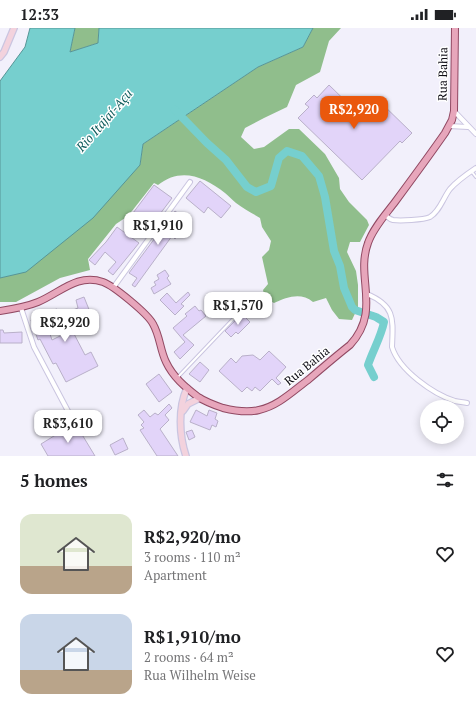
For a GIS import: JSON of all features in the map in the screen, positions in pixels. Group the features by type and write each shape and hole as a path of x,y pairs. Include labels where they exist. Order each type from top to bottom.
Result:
{"main road":[{"name":"Rua Bahia","path":"0,311 21,308 40,302 78,281 90,280 103,282 146,314 153,323 157,333 164,359 176,378 200,398 213,405 240,412 259,410 275,404 350,345 362,328 367,294 365,253 369,241 385,215 449,126 454,111 455,28"}],"street":[{"path":"0,57 4,52 14,28"},
{"path":"454,111 476,134"},
{"path":"449,126 468,127"},
{"path":"385,215 390,219 395,220 421,219 430,217 437,211 448,191 456,182 476,168"},
{"path":"113,288 190,182"},
{"path":"367,294 385,304 392,315 392,347 400,363 414,377 431,390 455,401 468,403"},
{"path":"21,308 34,347 69,413"},
{"path":"186,456 182,441 180,422 186,402 187,388"},
{"path":"186,402 200,398"}],"lane":[{"path":"471,171 476,177"},
{"path":"176,378 256,295"}],"green space":[{"path":"75,28 99,28 98,43 70,52"},
{"path":"313,28 341,28 329,41 320,72 296,85 287,107 245,128 241,137 254,149 264,147 289,129 299,129 325,154 339,178 340,189 349,202 367,220 369,225 360,242 350,242 347,252 356,271 358,285 358,307 352,320 339,319 332,310 326,298 313,302 304,297 294,296 274,303 265,298 263,290 268,284 262,257 269,250 271,241 262,227 260,218 239,205 209,182 200,178 183,175 166,179 158,185 154,183 132,211 116,224 88,259 90,270 60,278 16,302 0,302 0,278 26,271 140,165 143,144 258,67 303,47"}],"water":[{"name":"Rio Itajaí-Açu","path":"30,28 75,28 70,52 98,43 99,28 313,28 303,47 258,67 143,144 140,165 93,218 26,272 0,278 0,81 25,47"}],"building":[{"path":"329,85 361,116 377,99 412,133 402,143 400,141 362,180 298,118 309,107 305,104 314,95 317,98"},
{"path":"200,181 231,206 221,218 208,207 204,213 186,198"},
{"path":"154,185 172,198 151,226 133,213"},
{"path":"175,211 188,221 175,239 172,236 135,287 132,285 137,278 129,273"},
{"path":"117,227 139,243 113,275 108,271 116,262 105,252 95,265 89,260 106,242"},
{"path":"165,270 169,276 167,278 171,284 154,294 151,288 156,285 154,282 159,279 157,275"},
{"path":"188,292 190,295 181,304 184,306 175,315 160,300 167,293 176,303"},
{"path":"84,297 90,312 82,315 84,319 77,321 76,318 68,320 69,322 48,328 52,340 72,330 85,355 91,352 98,366 66,382 56,363 53,364 40,339 38,340 31,320 50,314 49,311 57,309 60,318 68,316 74,313 73,310 78,308 76,300"},
{"path":"195,306 206,316 183,335 194,345 180,359 174,352 185,342 173,328 187,316 185,314"},
{"path":"242,314 250,322 238,334 236,332 231,337 225,331"},
{"path":"0,330 3,330 4,333 22,332 22,343 0,343"},
{"path":"269,351 286,367 276,378 281,383 278,385 272,379 260,391 255,387 252,391 247,387 242,392 219,371 231,358 236,363 242,356 253,355 260,360"},
{"path":"200,362 209,370 200,382 189,374"},
{"path":"159,374 172,392 159,402 146,384"},
{"path":"169,404 172,408 165,415 169,420 160,429 178,456 157,456 140,430 144,428 141,425 144,422 138,415 144,410 150,417 155,413 158,415"},
{"path":"196,410 207,416 209,410 217,413 215,419 218,421 216,427 212,425 210,430 190,422"},
{"path":"75,423 95,456 48,456 41,444"},
{"path":"192,430 195,437 189,440 186,432"},
{"path":"123,438 128,449 115,455 110,445"}],"waterway":[{"path":"175,110 226,160 247,187 256,192 271,186 279,158 287,151 302,156 319,176 325,197 334,251 340,266 344,288 352,307 355,310 376,317 384,322 368,365 374,377"}]}
